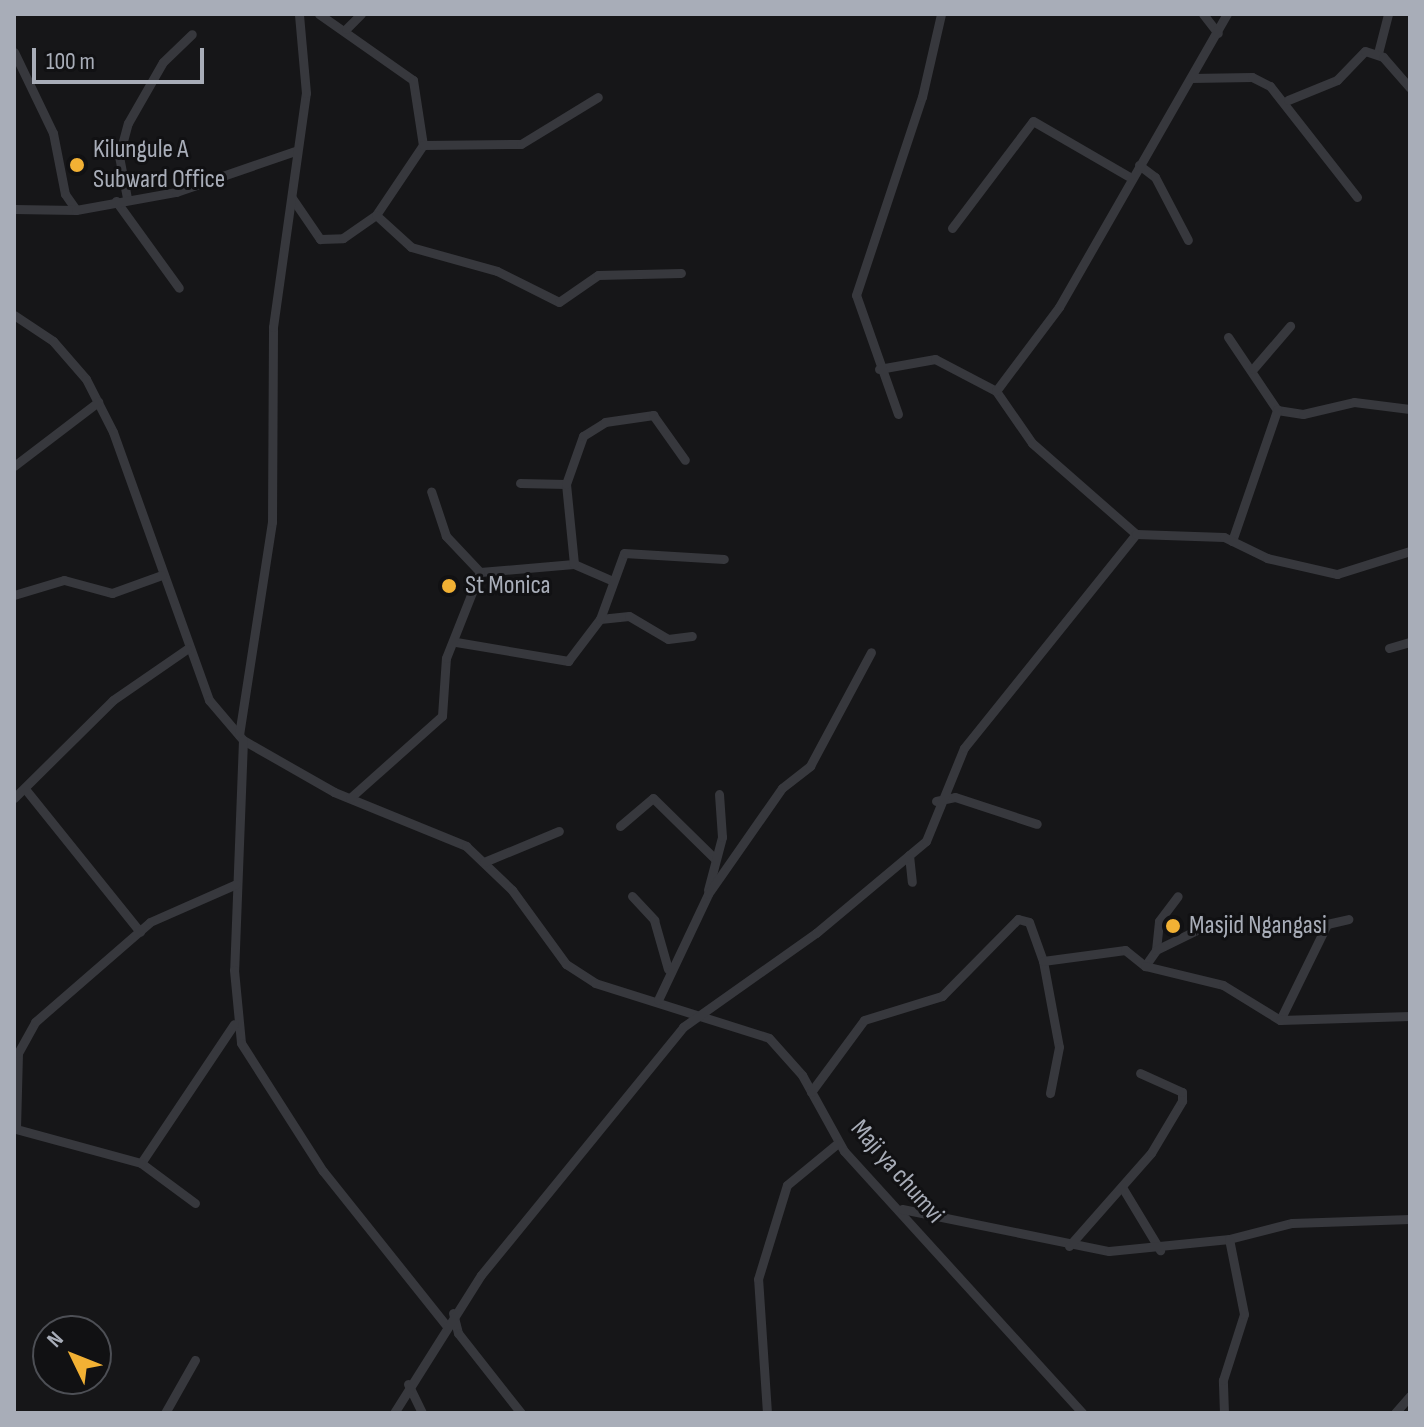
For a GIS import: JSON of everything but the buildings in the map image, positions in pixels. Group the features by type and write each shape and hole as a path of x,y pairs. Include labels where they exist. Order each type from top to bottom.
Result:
{"street":[{"path":"299,14 306,93 295,151 292,197 272,343 278,426 272,522 241,738 234,1024 323,1171 446,1325"},
{"path":"292,197 325,241 352,234 376,215 423,145 413,80 346,29 319,14"},
{"path":"346,29 361,14"},
{"path":"898,414 879,369 856,295 940,18 949,14"},
{"path":"1203,14 1218,33"},
{"path":"996,391 1059,307 1128,176 1139,165 1227,14"},
{"path":"1378,53 1388,14"},
{"path":"127,198 119,156 128,123 163,62 192,34"},
{"path":"1288,100 1337,80 1365,51 1378,53 1410,88"},
{"path":"14,52 53,133 65,194 76,210"},
{"path":"1191,78 1252,77 1288,100 1357,197"},
{"path":"423,145 521,144 598,97"},
{"path":"952,228 1033,121 1128,176"},
{"path":"14,209 76,210 205,185 295,151"},
{"path":"1139,165 1155,177 1188,240"},
{"path":"116,201 179,288"},
{"path":"376,215 411,247 497,271 559,302 598,275 681,273"},
{"path":"14,315 70,357 98,402 187,649 209,700 241,738"},
{"path":"1253,369 1290,326"},
{"path":"1228,337 1253,369 1277,410 1232,541"},
{"path":"879,369 935,359 996,391 1032,443 1136,534 1232,541 1301,569 1337,574 1410,552"},
{"path":"14,466 98,402"},
{"path":"1277,410 1303,414 1354,402 1410,409"},
{"path":"574,564 566,484 583,436 605,422 662,419 685,460"},
{"path":"520,483 566,484"},
{"path":"431,491 446,536 480,572"},
{"path":"394,1413 408,1384 453,1313 635,1082 706,1012 926,841 936,801 971,737 1136,534"},
{"path":"456,642 568,661 600,619 618,558 639,549 724,559"},
{"path":"480,572 574,564 613,581"},
{"path":"350,798 442,716 440,682 480,572"},
{"path":"14,595 64,580 112,593 162,575"},
{"path":"600,619 629,616 668,639 692,636"},
{"path":"1389,648 1410,642"},
{"path":"14,798 26,790 113,700 187,649"},
{"path":"658,1000 668,969 708,894 782,788 810,766 871,652"},
{"name":"Maji ya chumvi","path":"241,738 350,798 447,836 484,862 566,964 614,991 706,1012 769,1038 811,1092 838,1143 902,1209 1034,1368 1082,1413"},
{"path":"26,790 140,932"},
{"path":"708,894 714,858 722,837 719,794"},
{"path":"936,801 955,797 1037,824"},
{"path":"620,826 653,798 714,858"},
{"path":"484,862 559,831"},
{"path":"909,855 912,882"},
{"path":"195,1203 141,1163 15,1130 15,1083 21,1045 35,1022 140,932 178,904 236,884"},
{"path":"632,896 654,920 668,969"},
{"path":"1145,966 1156,950 1159,921 1178,896"},
{"path":"811,1092 864,1020 952,990 1018,919 1029,922 1043,961 1059,1047 1050,1093"},
{"path":"1280,1020 1327,924 1348,919"},
{"path":"1156,950 1201,928"},
{"path":"1043,961 1117,949 1145,966 1223,985 1280,1020 1410,1016"},
{"path":"141,1163 234,1024"},
{"path":"1069,1246 1122,1187 1182,1101 1182,1092 1140,1073"},
{"path":"767,1413 758,1279 787,1185 838,1143"},
{"path":"1122,1187 1160,1250"},
{"path":"902,1209 1069,1246 1160,1250 1229,1239 1292,1223 1410,1219"},
{"path":"1224,1413 1223,1380 1244,1314 1229,1239"},
{"path":"453,1313 458,1333 521,1413"},
{"path":"165,1413 195,1360"},
{"path":"408,1384 422,1413"},
{"path":"1395,1413 1410,1396"}],"place":[{"name":"Kilungule A Subward Office","path":"77,165"},
{"name":"St Monica","path":"449,586"},
{"name":"Masjid Ngangasi","path":"1173,926"}]}
